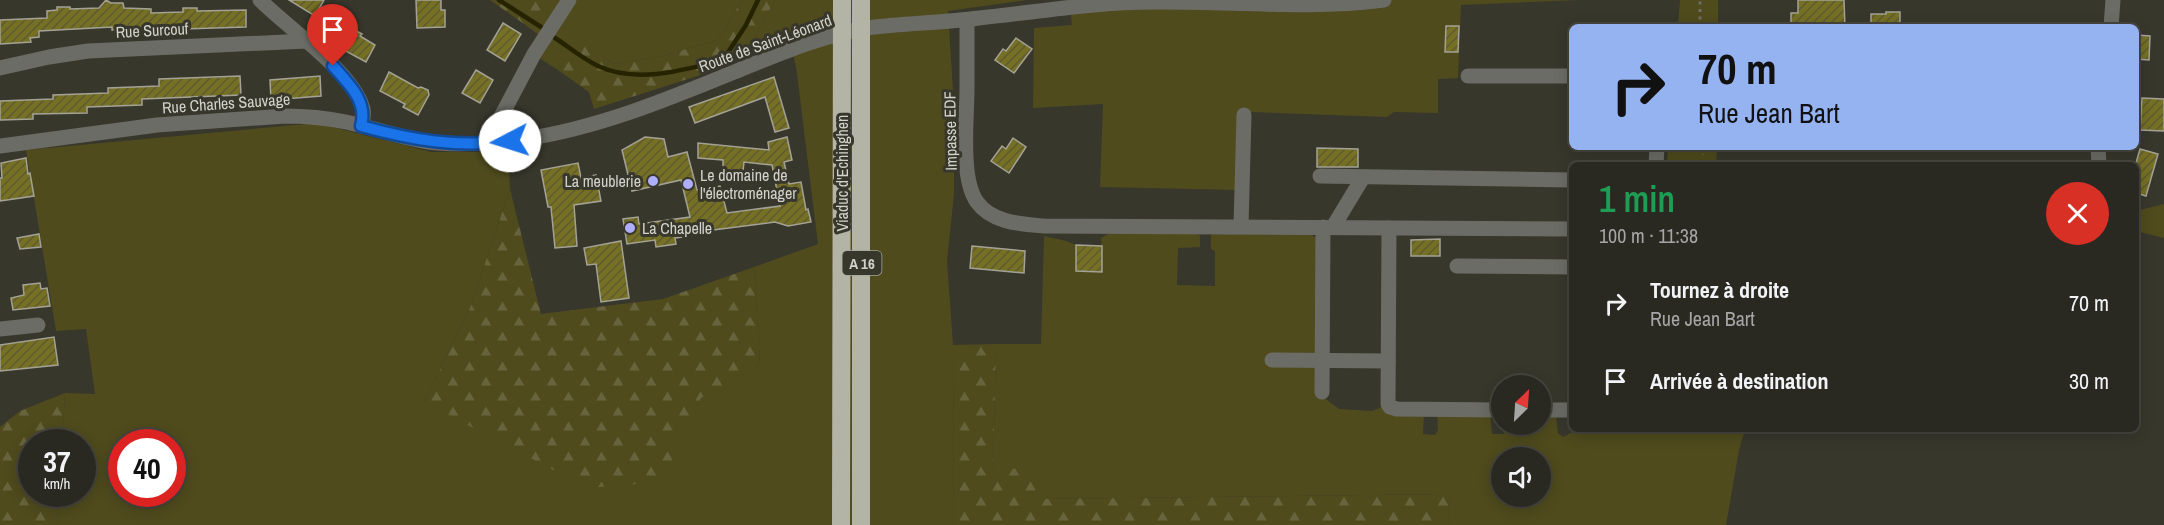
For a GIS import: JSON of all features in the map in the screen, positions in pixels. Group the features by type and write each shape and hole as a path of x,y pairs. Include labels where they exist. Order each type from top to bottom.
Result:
{"highway":[{"name":"Viaduc d'Echinghen","path":"841,525 842,0"},
{"name":"Viaduc d'Echinghen","path":"861,0 861,525"}],"street":[{"path":"260,0 333,66 357,95 364,112 361,126"},
{"path":"487,142 534,54 569,0"},
{"name":"Route de Saint-Léonard","path":"525,139 620,116 786,51 845,33 884,26 967,20 1047,9 1126,2 1299,6 1384,0"},
{"path":"2111,24 2113,0"},
{"name":"Impasse EDF","path":"967,20 966,152 968,182 976,201 987,212 1001,219 1017,224 1044,226 1569,229"},
{"name":"Rue Surcouf","path":"0,68 88,51 307,41"},
{"path":"1468,76 1569,76"},
{"path":"1241,226 1244,115"},
{"name":"Rue Charles Sauvage","path":"0,146 157,125 253,117 304,116 436,143 525,139"},
{"path":"1320,176 1569,180"},
{"path":"1322,392 1328,227 1362,178"},
{"path":"1389,228 1388,404 1390,407 1491,410"},
{"path":"1457,266 1569,267"},
{"path":"0,329 38,325"},
{"path":"1272,360 1388,361"},
{"path":"1551,410 1569,410"}],"path":[{"path":"1700,0 1700,24"},
{"path":"1703,150 1704,155"}],"green space":[{"path":"490,0 561,0 541,36"},
{"path":"577,0 742,0 718,40 662,56 613,64 580,38 558,70 539,58"},
{"path":"742,0 775,0 746,52 733,57 719,69 594,109 589,92 558,70 580,37 613,64 662,56 718,40"},
{"path":"775,0 1026,0 948,11 954,106 954,194 947,261 953,345 954,525 57,525 58,507 96,507 96,429 63,429 65,393 95,394 86,329 56,331 26,150 317,123 431,152 508,152 510,189 470,308 424,402 661,482 701,397 760,365 754,267 818,244 796,66 788,37 746,52"},
{"path":"1069,0 1579,0 1461,5 1458,78 1438,79 1438,113 1394,112 1387,117 1251,112 1239,190 1100,187 1103,104 1033,108 1034,28 1072,25"},
{"path":"1680,0 1718,0 1718,24 1678,24"},
{"path":"1668,150 1717,150 1716,162 1667,162"},
{"path":"510,189 541,314 663,299 754,267 760,365 701,398 662,482 587,488 424,402 470,308"},
{"path":"2164,204 2164,238 2139,232 2139,210"},
{"path":"1196,231 1200,236 1200,247 1178,248 1177,285 1215,286 1215,251 1211,249 1211,234 1310,234 1318,239 1319,394 1339,409 1372,411 1384,406 1424,412 1423,434 1435,435 1438,430 1437,412 1490,413 1491,435 1551,435 1551,416 1556,417 1558,433 1563,437 1572,432 1744,432 1726,525 1449,525 1450,494 1038,499 993,471 996,344 1041,344 1044,236 1076,245 1076,271 1102,272 1101,238 1108,234"},
{"path":"996,344 993,471 1039,466 1039,499 1450,494 1449,525 954,525 953,345"},
{"path":"65,393 63,429 18,429 18,507 58,507 57,525 0,525 0,427 20,411"}],"building":[{"path":"106,0 111,3 123,3 124,8 151,9 151,13 183,12 183,8 197,8 197,11 246,10 246,27 112,30 112,27 39,31 39,37 30,38 31,42 0,44 0,20 47,18 47,11 57,10 57,7 99,8"},
{"path":"289,0 324,0 315,16"},
{"path":"416,0 441,0 441,10 445,10 445,27 417,28"},
{"path":"1798,0 1844,0 1845,24 1791,24 1791,13 1798,13"},
{"path":"1886,12 1900,12 1900,24 1871,24 1871,14 1886,14"},
{"path":"327,15 362,34 360,36 375,45 366,62 340,48 341,45 327,37 329,33 320,27"},
{"path":"503,23 521,34 505,61 487,50"},
{"path":"1446,26 1459,26 1458,52 1445,52"},
{"path":"2139,35 2150,36 2149,60 2139,59"},
{"path":"1016,38 1032,49 1014,73 995,60 1003,49 1006,51"},
{"path":"476,70 493,80 480,103 462,93"},
{"path":"389,72 418,88 428,90 429,95 418,115 403,107 405,104 380,91"},
{"path":"240,76 241,95 142,99 142,105 87,107 87,113 33,114 33,119 0,120 0,101 53,99 53,95 108,93 108,88 159,86 159,79"},
{"path":"320,76 321,96 271,100 270,80"},
{"path":"774,77 789,128 775,132 765,97 695,123 689,107"},
{"path":"2142,98 2164,99 2164,131 2140,130"},
{"path":"645,137 664,139 668,157 687,152 697,190 720,186 727,213 780,206 772,165 744,162 743,171 723,170 723,160 698,158 698,143 769,150 768,142 787,137 792,160 784,162 789,184 801,182 806,210 808,209 811,222 788,226 775,222 682,234 682,237 675,238 676,244 656,247 655,240 627,244 623,219 638,217 639,224 690,217 681,180 632,191 622,150"},
{"path":"1013,138 1026,147 1009,173 991,161 1002,146 1006,149"},
{"path":"1317,148 1358,149 1358,167 1317,167"},
{"path":"2140,149 2158,154 2146,196 2139,194 2139,162 2136,162"},
{"path":"26,158 34,196 0,201 1,163"},
{"path":"578,163 581,178 596,175 601,201 574,205 577,246 555,248 551,207 548,207 541,170"},
{"path":"39,234 41,247 20,249 17,238"},
{"path":"1440,239 1440,256 1411,256 1411,240"},
{"path":"621,241 629,298 601,302 596,264 587,265 584,248"},
{"path":"1076,245 1102,246 1102,272 1076,271"},
{"path":"972,246 1025,251 1024,273 970,268"},
{"path":"40,283 41,289 47,288 50,306 13,310 11,298 24,295 23,285"},
{"path":"54,337 58,365 0,371 0,345"}],"waterway":[{"path":"499,0 541,27"},
{"path":"555,38 592,63 613,71 644,75 677,71 723,60 746,25 758,0"}],"place":[{"name":"La meublerie","path":"653,181"},
{"name":"Le domaine de l'électroménager","path":"688,184"},
{"name":"La Chapelle","path":"630,228"}],"route":[{"path":"333,66 362,104 364,112 361,126 436,143 472,144 510,141"}]}
